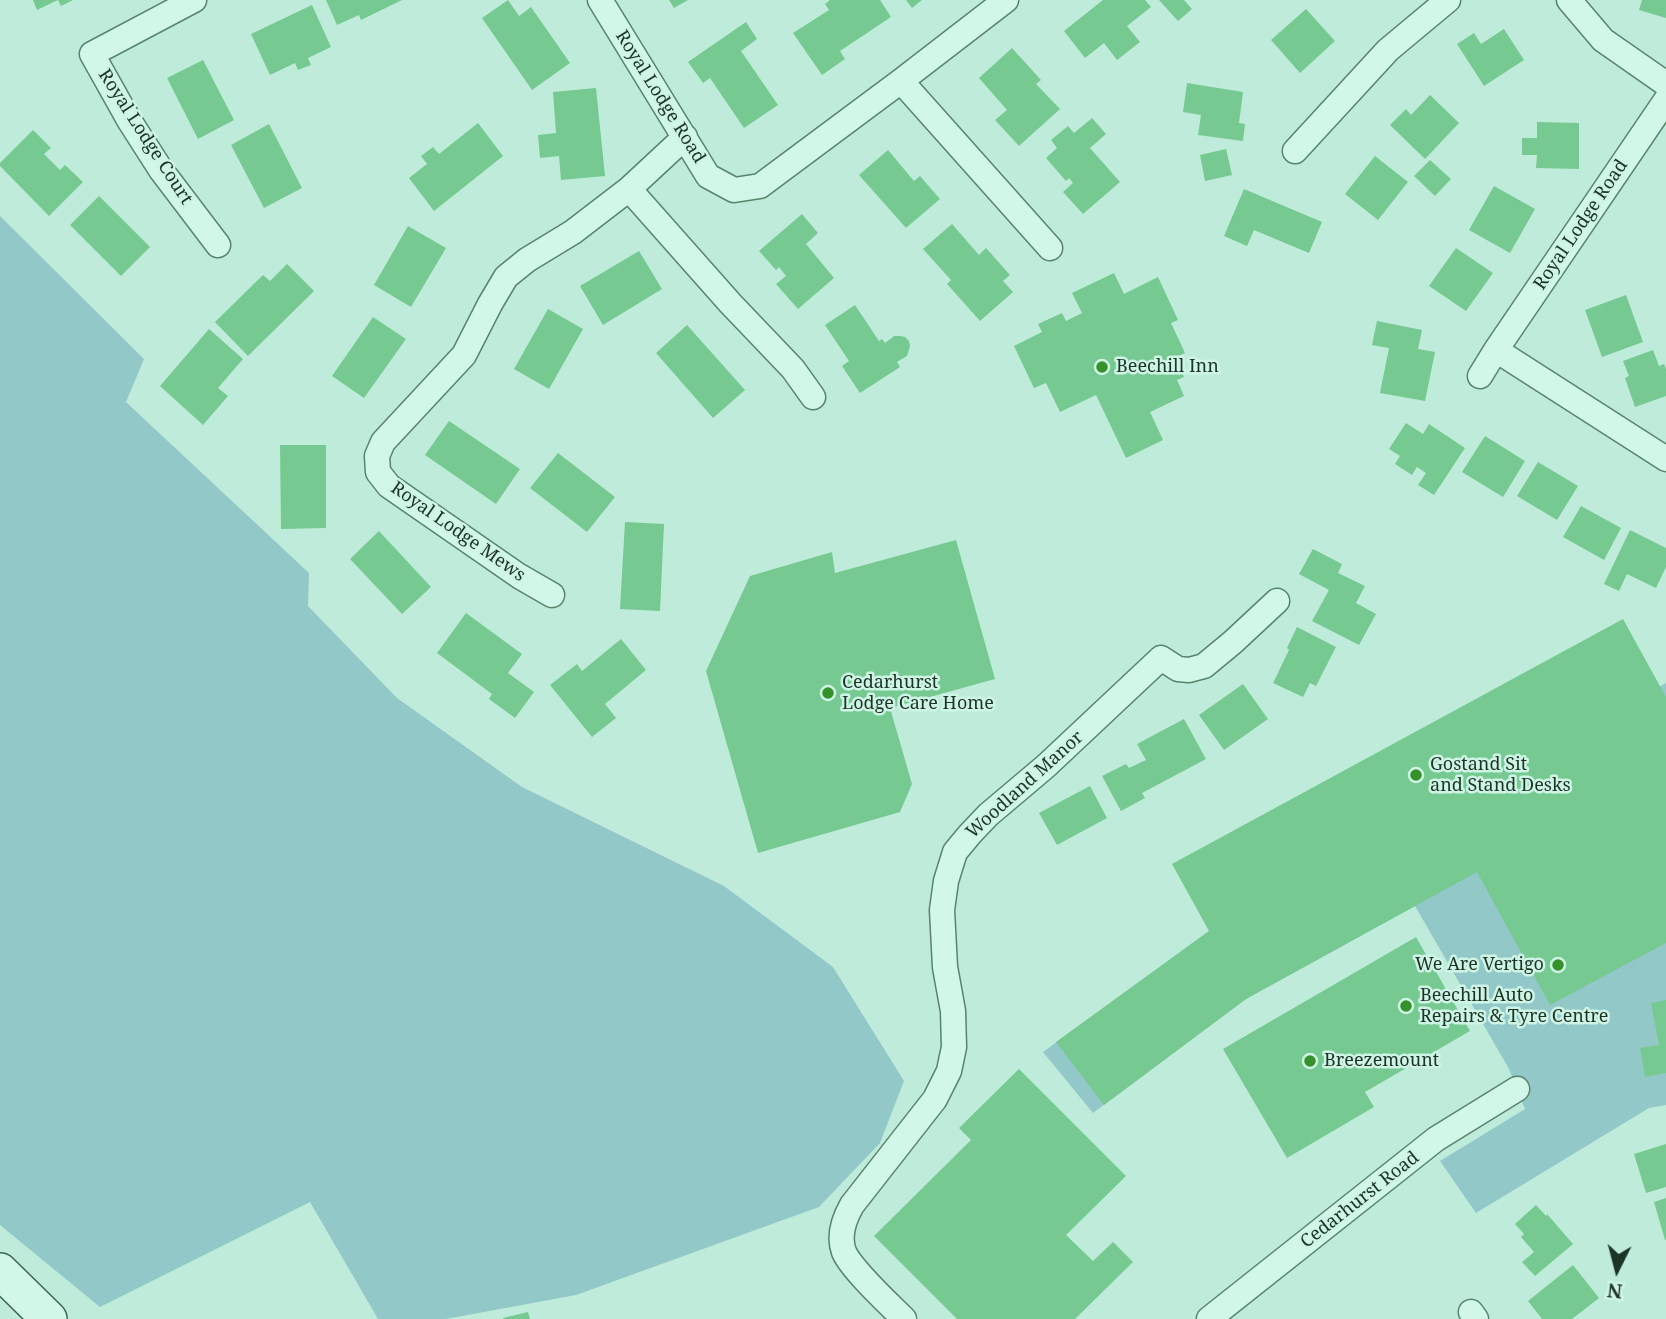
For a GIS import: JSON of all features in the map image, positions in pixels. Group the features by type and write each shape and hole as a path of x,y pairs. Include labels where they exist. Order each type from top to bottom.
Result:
{"street":[{"name":"Royal Lodge Court","path":"194,0 92,54 161,170 218,245"},
{"name":"Royal Lodge Road","path":"600,0 708,176 734,190 760,186 1006,0"},
{"path":"1294,151 1388,50 1448,0"},
{"path":"1569,0 1603,40 1666,84"},
{"path":"901,81 1050,248"},
{"name":"Royal Lodge Road","path":"1480,376 1666,100"},
{"name":"Royal Lodge Mews","path":"552,595 519,576 389,486 378,472 377,456 383,442 464,355 506,277 527,260 573,232 629,189 685,138"},
{"path":"629,189 730,303 793,369 813,397"},
{"path":"1496,350 1666,459"},
{"name":"Woodland Manor","path":"904,1319 855,1268 844,1252 842,1235 845,1218 852,1205 935,1099 949,1071 954,1047 953,1011 946,967 942,910 946,881 955,852 988,815 1046,766 1161,658 1178,669 1189,670 1204,666 1277,601"},
{"name":"Cedarhurst Road","path":"1209,1319 1436,1139 1517,1089"},
{"path":"0,1271 49,1319"}],"shaded area":[{"path":"0,216 144,359 126,402 309,573 308,606 397,698 522,787 724,886 833,967 904,1081 880,1143 819,1207 576,1295 446,1319 378,1319 310,1202 100,1307 0,1225"},
{"name":"We Are Vertigo","path":"1666,683 1666,1105 1649,1108 1476,1213 1440,1161 1525,1109 1509,1069 1415,906 1246,999 1093,1113 1043,1052 1209,931"}],"building":[{"path":"33,0 58,0 37,10"},
{"path":"58,0 73,0 61,6"},
{"path":"326,0 402,0 361,20 359,15 337,25"},
{"path":"508,0 519,16 531,7 570,63 532,90 482,18"},
{"path":"669,0 688,0 674,8"},
{"path":"830,0 880,0 891,17 840,51 845,59 822,75 793,33 829,10 825,4"},
{"path":"906,0 922,0 912,8"},
{"path":"1103,0 1145,0 1151,7 1127,26 1140,42 1117,60 1104,43 1085,58 1064,31"},
{"path":"1159,0 1184,0 1192,9 1178,21"},
{"path":"1642,0 1666,0 1666,18 1639,10"},
{"path":"312,5 331,47 308,58 311,65 298,70 295,63 270,75 251,34"},
{"path":"1306,9 1335,41 1300,73 1271,40"},
{"path":"746,22 757,39 741,51 778,105 744,128 710,78 703,83 688,62"},
{"path":"1504,29 1524,60 1484,86 1457,44 1474,33 1481,44"},
{"path":"1012,48 1041,80 1036,84 1060,109 1019,146 995,120 1007,110 979,78"},
{"path":"203,60 234,120 198,139 167,78"},
{"path":"1187,83 1243,92 1239,123 1245,124 1243,141 1198,135 1201,115 1183,112"},
{"path":"596,88 605,176 561,180 559,156 540,158 538,135 556,133 553,92"},
{"path":"1430,95 1459,123 1425,159 1390,125 1406,109 1411,115"},
{"path":"1092,118 1106,134 1090,148 1120,182 1083,214 1063,192 1073,183 1069,178 1066,181 1046,158 1057,148 1051,140 1068,126 1074,133"},
{"path":"1537,122 1579,123 1579,169 1536,168 1537,155 1522,155 1522,138 1537,138"},
{"path":"478,123 503,156 434,211 409,178 427,164 421,156 433,147 439,154"},
{"path":"269,124 302,188 264,208 231,145"},
{"path":"33,130 51,148 44,154 60,170 65,165 83,182 49,216 0,166"},
{"path":"1226,149 1232,175 1205,181 1200,155"},
{"path":"888,150 914,181 920,176 940,199 906,228 859,175"},
{"path":"1375,156 1408,182 1378,220 1345,194"},
{"path":"1430,160 1451,179 1435,196 1414,176"},
{"path":"1494,186 1535,209 1510,253 1469,230"},
{"path":"1244,189 1322,222 1309,253 1254,230 1247,246 1224,236"},
{"path":"99,196 150,247 121,276 70,225"},
{"path":"802,214 818,233 806,244 834,278 798,309 776,284 786,276 779,267 776,270 759,251"},
{"path":"952,224 979,255 986,248 1010,275 1003,281 1013,292 980,321 947,284 951,280 923,249"},
{"path":"408,226 446,248 411,307 374,285"},
{"path":"1456,248 1493,273 1466,311 1429,286"},
{"path":"639,251 662,289 603,325 580,286"},
{"path":"287,264 314,291 248,356 215,322 263,275 270,281"},
{"name":"Beechill Inn","path":"1114,273 1124,294 1158,277 1178,320 1171,323 1185,353 1175,358 1184,377 1177,380 1184,396 1150,412 1163,440 1126,458 1096,395 1060,412 1046,383 1034,388 1014,346 1042,332 1038,324 1062,313 1066,321 1082,313 1072,293"},
{"path":"1626,295 1643,342 1602,357 1585,310"},
{"path":"855,305 879,341 882,339 885,343 894,336 900,336 909,341 910,346 907,356 897,362 900,367 860,393 842,366 849,361 825,325"},
{"path":"548,309 583,329 549,389 514,369"},
{"path":"373,317 406,339 364,398 332,376"},
{"path":"1377,321 1422,330 1418,349 1435,352 1425,401 1380,393 1389,348 1372,345"},
{"path":"687,325 745,390 713,418 656,353"},
{"path":"209,329 243,359 218,388 228,396 203,425 160,386"},
{"path":"1653,350 1659,366 1664,364 1666,369 1666,396 1635,407 1625,378 1629,376 1623,361"},
{"path":"449,421 520,469 496,504 425,455"},
{"path":"1406,423 1423,434 1429,424 1465,448 1434,495 1418,485 1426,473 1417,467 1412,475 1395,464 1400,456 1389,449"},
{"path":"1485,436 1525,461 1503,497 1462,472"},
{"path":"280,445 326,445 326,528 281,529"},
{"path":"558,453 615,497 587,532 530,488"},
{"path":"1538,462 1578,486 1557,520 1517,496"},
{"path":"1581,506 1621,528 1604,560 1563,537"},
{"path":"625,522 664,524 660,611 620,609"},
{"path":"1630,530 1666,548 1666,567 1656,588 1627,574 1619,591 1604,584"},
{"path":"379,531 431,587 402,614 350,559"},
{"name":"Cedarhurst Lodge Care Home","path":"956,540 995,679 890,708 912,784 900,812 758,853 706,671 750,576 832,552 835,573"},
{"path":"1313,549 1342,564 1338,573 1365,586 1356,603 1376,614 1359,645 1312,621 1329,590 1299,574"},
{"path":"466,613 522,654 508,673 534,692 515,718 489,699 492,694 437,653"},
{"name":"We Are Vertigo","path":"1623,619 1666,697 1666,943 1550,1005 1477,872 1246,999 1104,1105 1056,1042 1209,931 1172,864"},
{"path":"1297,627 1336,647 1316,686 1310,683 1303,697 1273,683"},
{"path":"621,639 646,670 605,704 616,718 592,737 550,685 577,664 582,671"},
{"path":"1243,684 1268,719 1224,750 1199,715"},
{"path":"1184,719 1206,759 1142,793 1145,798 1121,811 1102,776 1126,764 1129,768 1146,760 1137,744"},
{"path":"1090,786 1107,818 1057,845 1039,813"},
{"name":"Breezemount","path":"1416,937 1470,1031 1365,1092 1374,1107 1287,1158 1223,1049"},
{"path":"1666,1000 1666,1073 1645,1077 1640,1048 1659,1045 1651,1003"},
{"path":"1019,1069 1126,1176 1066,1235 1093,1261 1113,1242 1133,1262 1075,1319 957,1319 874,1236 971,1140 959,1128"},
{"path":"1666,1144 1666,1187 1646,1193 1634,1154"},
{"path":"1666,1198 1666,1240 1665,1240 1654,1202"},
{"path":"1536,1205 1573,1244 1535,1276 1522,1262 1534,1252 1521,1237 1524,1234 1515,1224"},
{"path":"1573,1265 1599,1298 1572,1319 1542,1319 1528,1301"},
{"path":"528,1312 530,1319 503,1319 503,1318"}],"place":[{"name":"Beechill Inn","path":"1102,367"},
{"name":"Cedarhurst Lodge Care Home","path":"828,693"},
{"name":"Gostand Sit and Stand Desks","path":"1416,775"},
{"name":"We Are Vertigo","path":"1558,965"},
{"name":"Beechill Auto Repairs & Tyre Centre","path":"1406,1006"},
{"name":"Breezemount","path":"1310,1061"}]}
